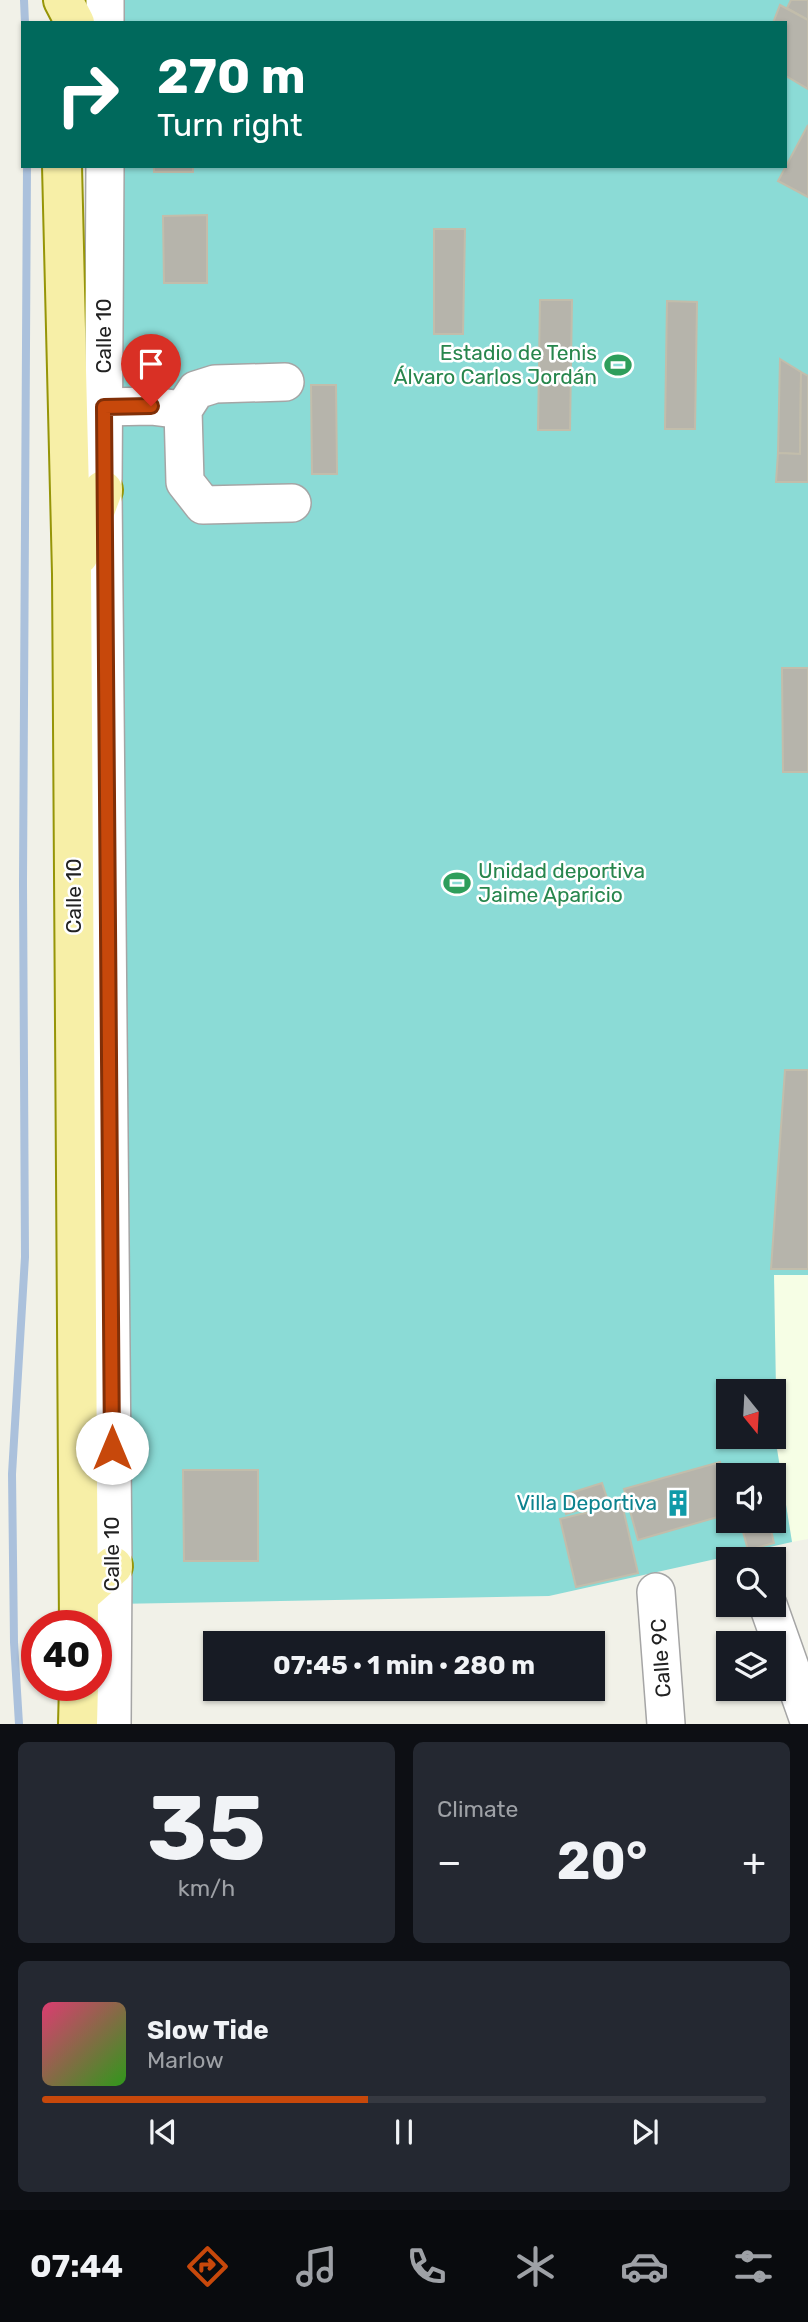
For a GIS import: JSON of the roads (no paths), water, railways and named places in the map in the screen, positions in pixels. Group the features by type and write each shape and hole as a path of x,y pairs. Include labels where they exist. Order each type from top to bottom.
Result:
{"main road":[{"path":"59,21 60,0"},
{"path":"60,0 74,21"},
{"name":"Calle 10","path":"62,168 72,574 80,1610"},
{"path":"72,574 103,490"},
{"path":"79,1532 113,1562 81,1610"},
{"path":"78,1724 79,1701"}],"street":[{"path":"105,0 105,21"},
{"name":"Calle 10","path":"105,168 103,490 113,1562 112,1724"},
{"path":"285,382 215,384 196,390 183,410 185,482 203,505 292,503"},
{"path":"104,407 151,406 183,410"},
{"name":"Calle 9C","path":"656,1592 666,1724"},
{"path":"772,1617 808,1718"}],"waterway":[{"path":"24,0 25,21"},
{"path":"19,1724 14,1642 12,1474 25,1257 23,883 27,168"}],"place":[{"name":"Estadio de Tenis Álvaro Carlos Jordán","path":"618,365"},
{"name":"Unidad deportiva Jaime Aparicio","path":"457,883"},
{"name":"Villa Deportiva","path":"678,1503"}]}
